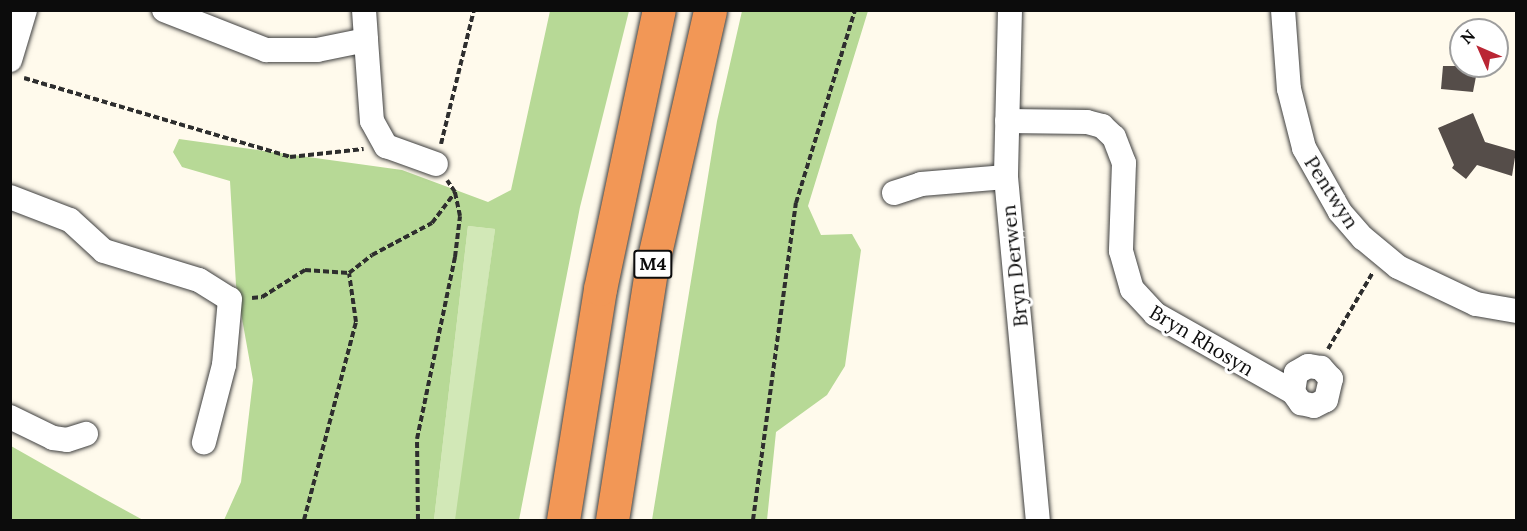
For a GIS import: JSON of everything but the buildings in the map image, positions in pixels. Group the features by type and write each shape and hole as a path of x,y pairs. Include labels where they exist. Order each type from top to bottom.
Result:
{"highway":[{"name":"M4","path":"563,520 600,289 659,10"},
{"name":"M4","path":"612,520 652,266 710,10"}],"street":[{"path":"16,69 26,10"},
{"path":"164,10 266,51 317,50 366,40"},
{"path":"364,10 372,122 386,146 436,164"},
{"name":"Bryn Derwen","path":"1010,10 1006,177 1038,520"},
{"name":"Pentwyn","path":"1283,10 1289,89 1304,148 1340,212 1382,256 1449,293 1476,304 1516,311"},
{"name":"Bryn Rhosyn","path":"1007,121 1087,122 1102,126 1114,137 1124,163 1121,251 1132,289 1155,314 1293,392 1307,405 1326,400 1330,379 1318,367"},
{"path":"894,193 919,173 1006,177"},
{"path":"10,197 70,220 104,250 143,251 166,270 199,280 230,299 224,365 204,441"},
{"path":"1293,392 1296,373 1308,366 1318,367"},
{"path":"10,417 54,438 67,440 86,434"}],"path":[{"path":"418,520 417,439 455,257 460,216 455,192 436,164 474,10"},
{"path":"527,10 550,10"},
{"path":"753,520 796,202 855,10"},
{"path":"16,69 290,157 386,146"},
{"path":"230,299 262,297 305,270 349,273 372,255 432,223 455,192"},
{"path":"1318,367 1382,256"},
{"path":"304,520 356,322 349,273"}],"green space":[{"path":"550,11 629,11 580,207 519,520 455,520 495,229 468,226 434,520 224,520 241,482 253,380 236,285 230,181 182,167 173,152 179,139 402,170 488,202 511,190"},
{"path":"742,11 868,11 808,206 821,235 852,234 861,250 845,366 827,395 776,432 767,520 652,520 717,121"},
{"path":"468,226 495,229 456,520 434,520"},
{"path":"11,446 101,497 143,520 11,520"}]}
